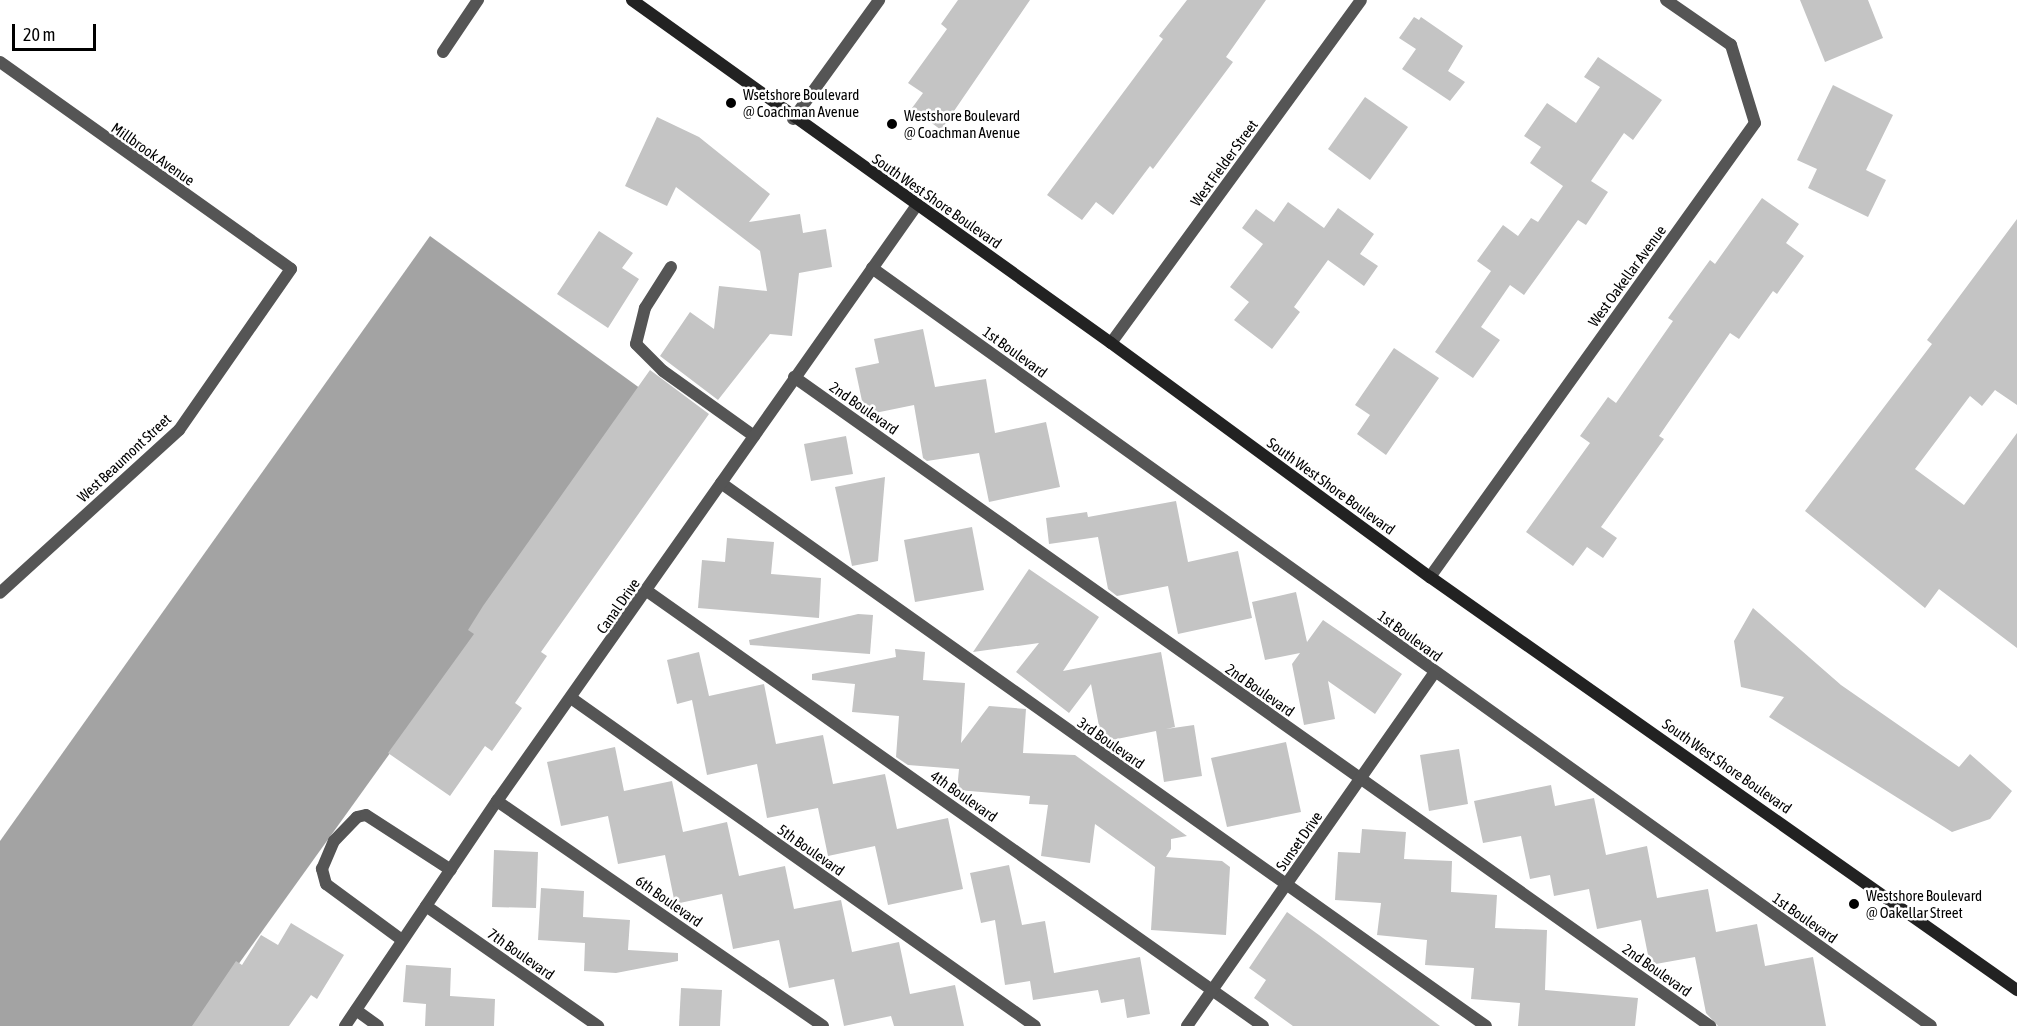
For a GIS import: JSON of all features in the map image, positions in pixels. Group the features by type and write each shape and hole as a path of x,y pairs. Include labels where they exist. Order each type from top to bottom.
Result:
{"street":[{"path":"443,52 478,0"},
{"name":"South West Shore Boulevard","path":"632,0 793,119 1111,343 1430,577 2017,990"},
{"path":"793,119 879,0"},
{"name":"West Fielder Street","path":"1111,343 1361,0"},
{"name":"West Oakellar Avenue","path":"1430,577 1755,123 1731,45 1666,0"},
{"name":"Millbrook Avenue","path":"0,62 291,269"},
{"name":"Canal Drive","path":"345,1026 497,801 917,205"},
{"path":"671,267 645,308 636,344 663,371 754,436"},
{"name":"1st Boulevard","path":"872,268 1931,1026"},
{"name":"West Beaumont Street","path":"0,593 179,430 291,269"},
{"name":"2nd Boulevard","path":"794,377 1710,1026"},
{"name":"3rd Boulevard","path":"721,483 1486,1026"},
{"name":"4th Boulevard","path":"647,591 1263,1026"},
{"name":"Sunset Drive","path":"1187,1026 1435,672"},
{"name":"5th Boulevard","path":"571,698 1035,1026"},
{"name":"6th Boulevard","path":"497,801 823,1026"},
{"path":"402,940 326,884 322,869 334,841 357,817 366,815 451,870"},
{"name":"7th Boulevard","path":"426,906 598,1026"},
{"path":"356,1011 378,1026"}],"shaded area":[{"path":"430,236 648,394 194,1026 0,1026 0,841"}],"building":[{"path":"958,0 1030,0 941,130 912,108 923,93 908,83 947,29 941,24"},
{"path":"1187,0 1266,0 1226,57 1233,62 1153,169 1150,166 1113,215 1096,202 1082,220 1047,195 1163,39 1159,36"},
{"path":"1800,0 1868,0 1883,38 1825,62"},
{"path":"1414,17 1419,20 1421,17 1463,46 1448,71 1465,82 1450,101 1402,69 1416,49 1399,38"},
{"path":"1598,57 1662,100 1633,140 1624,133 1591,181 1608,192 1586,225 1578,220 1524,295 1510,285 1481,327 1500,340 1473,378 1435,352 1491,271 1477,261 1503,225 1518,236 1531,218 1538,222 1563,186 1530,163 1541,147 1524,136 1547,103 1576,123 1600,87 1584,77"},
{"path":"1833,85 1893,115 1866,170 1886,180 1868,217 1808,188 1817,169 1797,160"},
{"path":"1365,97 1408,127 1370,180 1328,149"},
{"path":"657,117 699,137 770,194 749,222 800,214 803,233 826,229 832,267 799,273 792,336 770,334 718,400 660,356 690,312 714,329 719,286 767,291 760,251 676,187 667,206 625,186"},
{"path":"1762,198 1799,224 1786,243 1804,256 1777,294 1773,291 1739,339 1730,333 1659,436 1664,439 1601,527 1617,538 1603,558 1587,547 1573,566 1526,532 1590,443 1580,436 1608,397 1616,403 1673,321 1668,318 1710,260 1715,264"},
{"path":"1288,202 1324,228 1338,208 1374,234 1360,254 1378,266 1364,286 1328,260 1294,307 1300,312 1272,349 1234,320 1249,302 1230,287 1263,244 1242,228 1256,209 1274,222"},
{"path":"2017,219 2017,405 1995,390 1982,406 1970,396 1915,469 1964,505 2017,433 2017,648 1939,589 1925,608 1805,511 1932,344 1927,340"},
{"path":"599,231 633,253 622,268 639,279 608,328 557,294"},
{"path":"923,329 935,387 986,379 995,433 1046,422 1060,487 989,502 979,453 927,461 923,458 914,405 865,415 855,368 879,363 874,339"},
{"path":"1394,348 1439,378 1386,455 1357,434 1370,415 1355,405"},
{"path":"650,370 709,414 541,652 547,656 515,703 522,708 492,751 485,746 450,796 388,753 474,634 468,630 483,606"},
{"path":"846,436 853,474 811,481 804,444"},
{"path":"885,477 878,561 852,566 835,487"},
{"path":"1176,501 1188,562 1238,551 1252,618 1178,634 1168,586 1117,596 1108,589 1098,537 1049,544 1046,518 1087,512 1088,517"},
{"path":"972,527 984,590 915,602 904,540"},
{"path":"727,538 774,542 771,574 821,578 819,618 698,608 702,560 725,562"},
{"path":"1029,569 1099,617 1063,671 1161,652 1175,727 1166,729 1194,725 1202,776 1164,782 1156,731 1102,742 1091,684 1069,713 1016,672 1039,643 973,652"},
{"path":"1296,592 1307,642 1323,620 1402,674 1375,714 1328,681 1335,719 1304,725 1292,664 1300,653 1265,660 1252,602"},
{"path":"1753,608 1841,685 1959,767 1970,754 2012,791 1990,819 1952,832 1769,717 1784,697 1741,687 1734,641"},
{"path":"858,614 873,615 870,654 750,645 749,640"},
{"path":"895,649 925,652 923,680 965,683 961,743 989,706 1026,709 1023,753 1075,755 1187,836 1171,839 1171,849 1166,857 1222,861 1230,867 1226,935 1151,930 1155,867 1095,824 1090,863 1041,856 1048,805 1029,804 1030,796 957,790 959,769 908,765 896,757 899,716 852,712 855,684 812,680 812,674 896,657"},
{"path":"699,652 709,696 764,684 776,744 823,735 833,784 885,774 897,829 948,818 963,889 888,905 875,846 828,856 818,808 767,818 757,764 707,775 692,700 677,704 667,660"},
{"path":"1286,742 1301,812 1227,827 1211,758"},
{"path":"615,747 624,791 672,781 683,832 727,822 739,876 785,866 794,909 841,900 852,952 899,942 910,994 955,985 964,1026 894,1026 891,1016 844,1026 834,979 789,988 779,940 733,949 722,894 675,904 665,855 618,864 608,816 561,826 547,762"},
{"path":"1459,749 1468,804 1429,811 1420,755"},
{"path":"1551,785 1555,806 1594,798 1606,855 1647,846 1657,898 1708,889 1716,932 1757,924 1765,966 1813,957 1826,1026 1718,1026 1706,1013 1695,957 1650,965 1641,920 1597,929 1589,889 1554,896 1550,875 1530,879 1521,836 1483,843 1474,801"},
{"path":"1362,829 1406,832 1404,859 1452,861 1451,892 1497,895 1495,928 1547,930 1545,990 1638,998 1635,1026 1518,1026 1520,1003 1471,999 1474,968 1425,965 1427,940 1377,935 1381,903 1335,900 1338,852 1360,853"},
{"path":"494,850 538,852 536,908 492,907"},
{"path":"1009,865 1022,925 1045,921 1054,973 1140,957 1150,1014 1127,1018 1124,999 1101,1003 1098,990 1033,1000 1030,981 1005,985 995,920 981,923 970,873"},
{"path":"541,888 584,891 583,917 630,920 628,950 678,953 678,961 616,973 584,971 585,943 538,940"},
{"path":"1287,912 1440,1026 1293,1026 1254,998 1266,980 1249,968"},
{"path":"291,923 344,955 317,999 311,995 289,1026 192,1026 236,961 242,965 261,935 278,945"},
{"path":"406,965 451,968 450,996 495,999 494,1026 425,1026 426,1004 403,1002"},
{"path":"681,988 722,990 720,1026 679,1026"}],"place":[{"name":"Wsetshore Boulevard @ Coachman Avenue","path":"731,103"},
{"name":"Westshore Boulevard @ Coachman Avenue","path":"892,124"},
{"name":"Westshore Boulevard @ Oakellar Street","path":"1854,904"}]}
